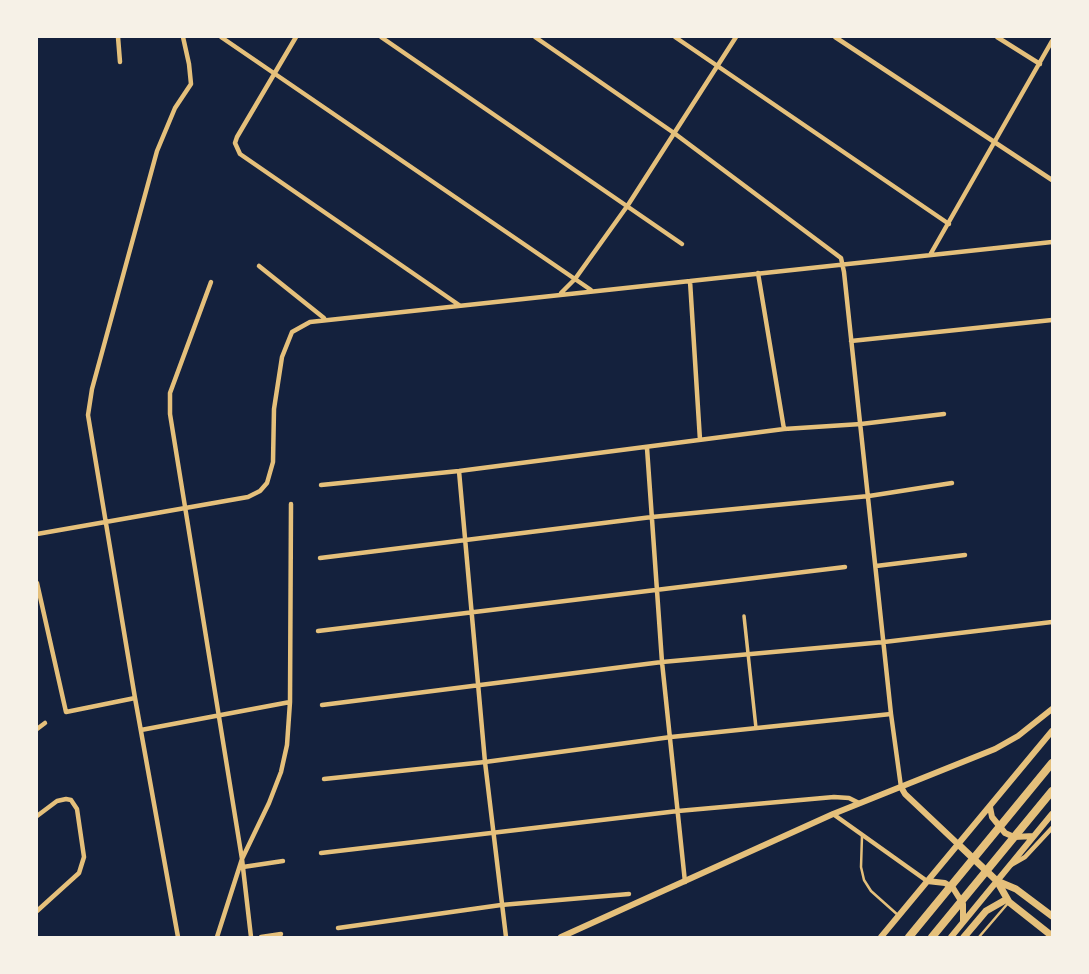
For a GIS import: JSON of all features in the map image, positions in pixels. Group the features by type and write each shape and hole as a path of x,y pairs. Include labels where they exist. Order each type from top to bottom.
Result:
{"highway":[{"path":"909,937 1052,763"},
{"path":"932,937 1052,792"}],"main road":[{"path":"959,845 998,881 1016,889 1052,916"},
{"path":"998,881 1008,901 1052,936"},
{"path":"964,937 986,911 1008,901"}],"street":[{"path":"118,37 120,62"},
{"path":"178,937 90,431 89,402 158,151 176,108 191,84 183,37"},
{"path":"222,37 591,290"},
{"path":"296,37 237,137 237,148 245,159 459,305"},
{"path":"380,37 682,244"},
{"path":"534,37 674,133 836,254 843,264 901,787 905,794 959,845"},
{"path":"675,37 949,223"},
{"path":"561,293 575,279 628,205 736,37"},
{"path":"835,37 1052,180"},
{"path":"998,37 1040,64"},
{"path":"930,255 1052,41"},
{"path":"37,534 248,497 260,491 267,483 273,462 274,409 286,344 292,332 325,319 1052,242"},
{"path":"259,266 325,319"},
{"path":"758,273 784,429"},
{"path":"690,281 700,440"},
{"path":"211,282 182,358 169,402 172,435 242,859 251,937"},
{"path":"851,341 1052,320"},
{"path":"321,485 458,471 784,429 861,424 944,414"},
{"path":"646,448 662,662 685,883"},
{"path":"458,471 485,762 506,937"},
{"path":"320,558 652,517 869,496 952,483"},
{"path":"218,937 242,859 281,772 287,745 290,702 291,504"},
{"path":"876,566 965,555"},
{"path":"318,631 845,567"},
{"path":"37,583 66,712 135,698"},
{"path":"744,616 757,729"},
{"path":"322,705 662,662 884,642 1052,622"},
{"path":"141,730 290,702"},
{"path":"561,937 859,803 995,749 1018,736 1052,709"},
{"path":"324,779 485,762 671,737 891,714"},
{"path":"37,729 45,723"},
{"path":"881,937 1052,731"},
{"path":"321,853 677,811 834,797 849,798 859,803"},
{"path":"37,816 57,801 71,800 77,809 83,857 79,873 37,911"},
{"path":"990,807 992,817 1005,833 1014,837 1034,836"},
{"path":"834,814 927,881 936,881 953,888 963,904 963,923"},
{"path":"951,937 1052,814"},
{"path":"1010,866 1025,857 1052,828"},
{"path":"243,867 283,861"},
{"path":"338,928 501,905 629,894"},
{"path":"261,937 281,934"}],"lane":[{"path":"862,835 861,867 864,880 899,916"},
{"path":"979,937 1008,901"}]}
